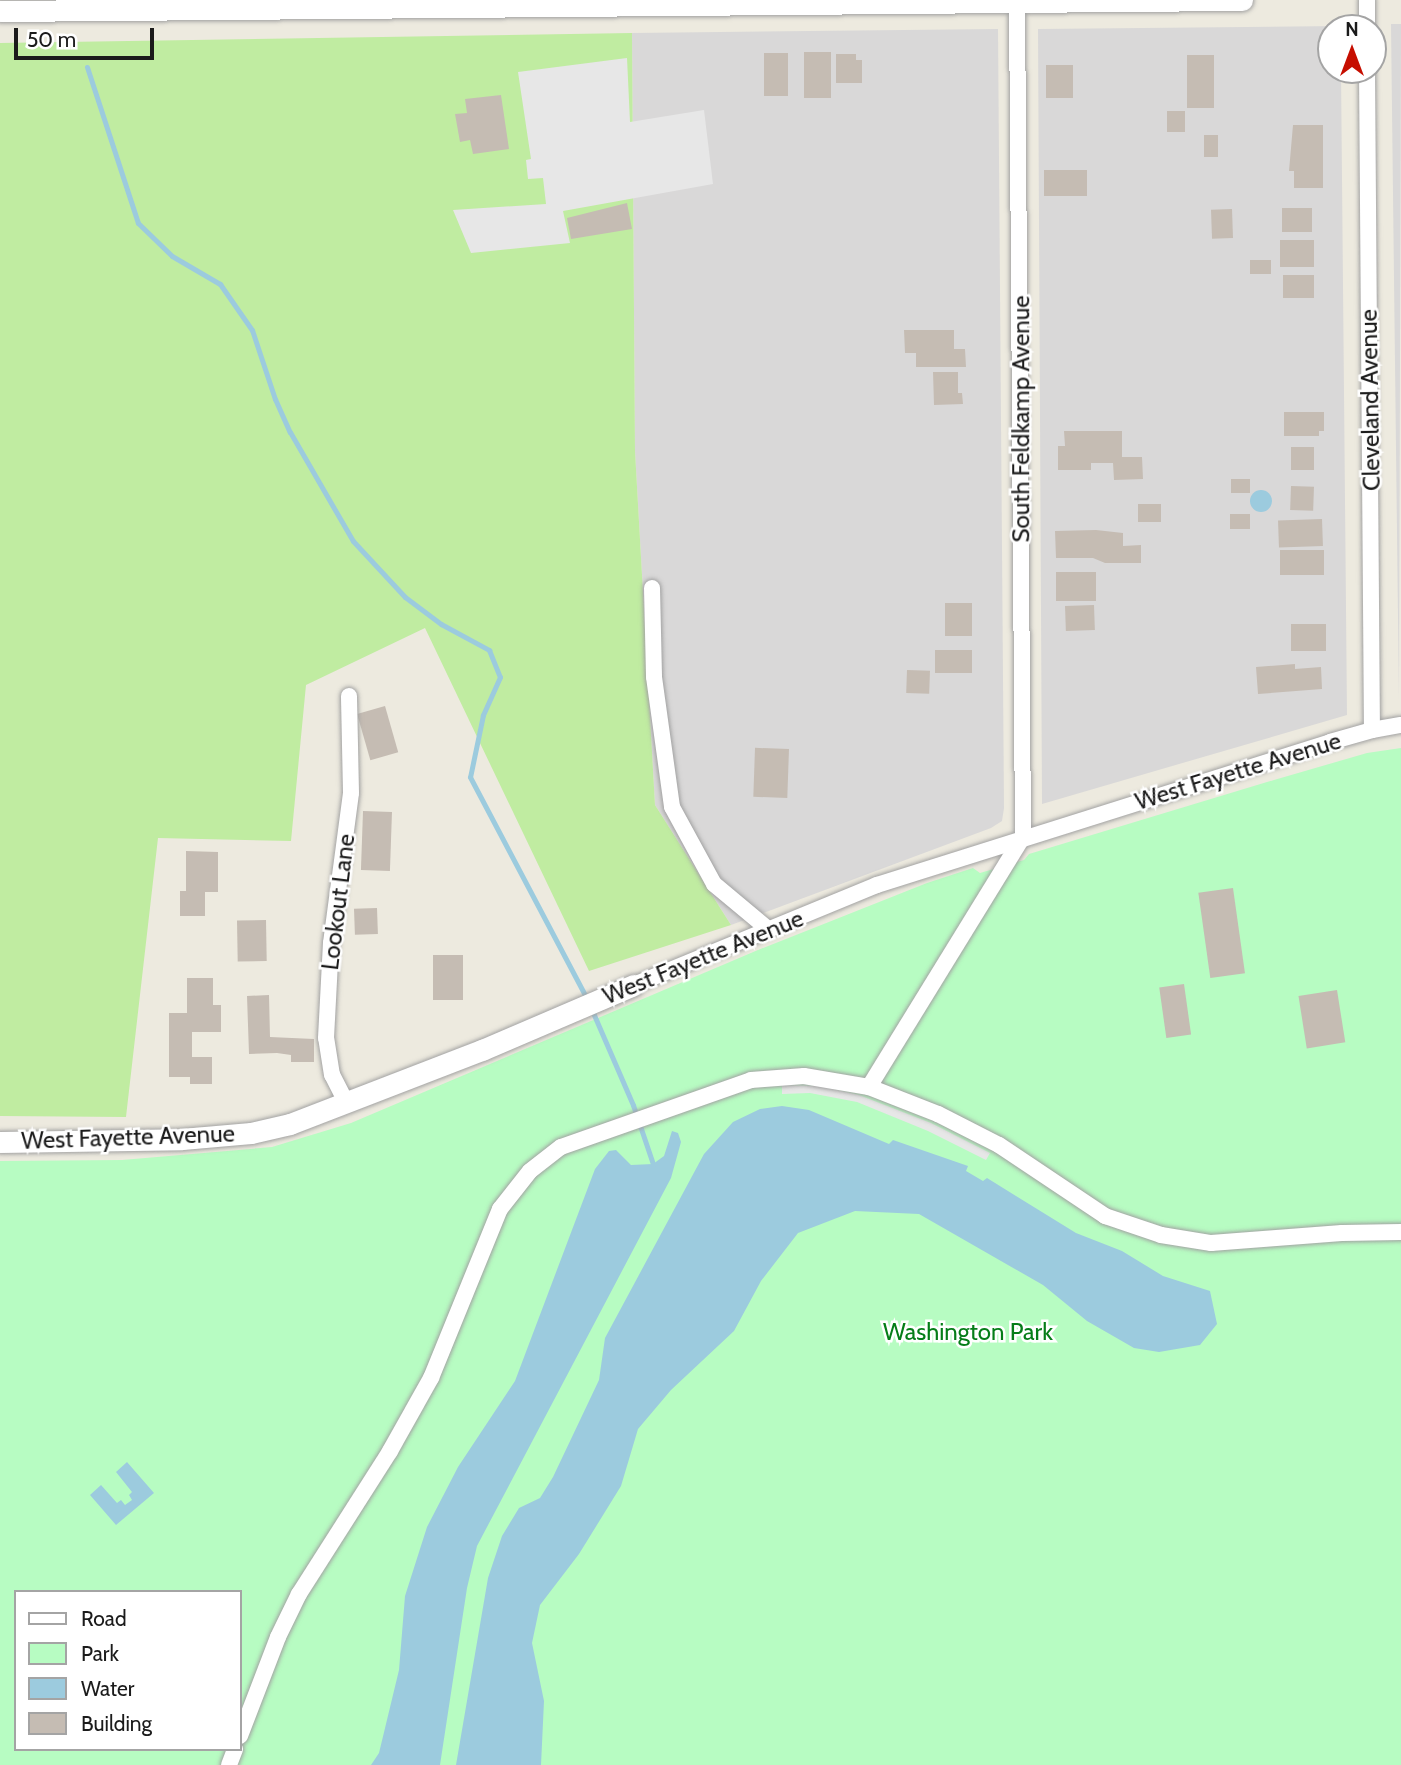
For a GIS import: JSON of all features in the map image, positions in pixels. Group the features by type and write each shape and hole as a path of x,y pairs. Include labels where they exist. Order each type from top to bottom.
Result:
{"street":[{"name":"South Feldkamp Avenue","path":"1017,0 1023,838"},
{"path":"0,11 691,2 1242,0"},
{"name":"Cleveland Avenue","path":"1367,84 1372,730"},
{"path":"652,589 654,677 672,807 714,884 768,929"},
{"name":"Lookout Lane","path":"347,1104 332,1075 326,1038 331,943 351,793 349,696"},
{"name":"West Fayette Avenue","path":"0,1142 182,1139 251,1133 290,1124 347,1104 877,885 1372,730 1401,725"},
{"path":"869,1087 1023,838"},
{"path":"242,1731 278,1637 299,1594 390,1451 431,1378 500,1209 512,1190 542,1159 561,1147 767,1077 804,1076 869,1087 978,1132 1105,1216 1161,1235 1211,1242 1342,1233 1401,1233"}],"shaded area":[{"path":"1391,24 1401,24 1399,701"},
{"path":"1317,26 1317,84 1341,84 1347,715 1042,804 1038,29"},
{"path":"998,29 1002,821 991,828 731,925 655,805 635,451 632,33"},
{"path":"627,58 630,122 704,110 713,184 563,211 570,243 471,253 453,210 546,204 543,178 528,179 526,160 531,159 518,72"},
{"path":"782,1085 820,1086 859,1095 931,1123 990,1153 986,1160 928,1131 857,1102 810,1093 782,1094"}],"green space":[{"path":"632,33 635,451 655,805 731,925 589,971 425,628 306,685 291,841 158,838 126,1117 0,1116 0,43"},
{"name":"Washington Park","path":"1401,748 1401,1765 0,1765 0,1161 122,1160 272,1147 351,1123 758,950 927,883 973,868 980,873 1024,860 1029,854 1367,753"}],"water":[{"path":"1261,490 1269,493 1272,501 1269,509 1261,512 1253,509 1250,501 1253,493"},
{"path":"782,1106 809,1110 889,1144 893,1140 968,1166 966,1171 983,1181 987,1178 1076,1233 1122,1251 1163,1276 1210,1291 1217,1324 1200,1345 1159,1352 1134,1348 1087,1321 1043,1285 919,1214 855,1211 798,1233 761,1281 734,1331 671,1390 638,1429 621,1486 579,1554 540,1605 532,1643 544,1701 541,1765 456,1765 488,1578 502,1536 519,1508 540,1498 553,1477 599,1380 605,1338 704,1154 733,1122 760,1109"},
{"path":"672,1131 678,1133 681,1142 671,1178 477,1546 467,1588 440,1765 371,1765 379,1753 399,1670 405,1596 427,1527 458,1467 515,1381 595,1169 609,1151 616,1150 631,1165 653,1164 664,1156"},
{"path":"127,1462 154,1493 116,1525 90,1495 101,1485 117,1503 121,1500 125,1505 132,1500 129,1495 132,1492 116,1472"}],"building":[{"path":"804,52 831,52 831,98 804,98"},
{"path":"764,53 788,53 788,96 764,96"},
{"path":"836,54 856,54 856,60 862,60 862,83 836,83"},
{"path":"1187,55 1214,55 1214,108 1187,108"},
{"path":"1046,65 1073,65 1073,98 1046,98"},
{"path":"501,95 509,149 473,154 470,140 460,142 455,114 467,113 465,99"},
{"path":"1167,111 1185,111 1185,132 1167,132"},
{"path":"1293,125 1323,125 1323,188 1294,188 1294,171 1289,171"},
{"path":"1204,135 1218,135 1218,157 1204,157"},
{"path":"1044,170 1087,170 1087,196 1044,196"},
{"path":"627,203 632,229 571,239 567,218"},
{"path":"1282,208 1312,208 1312,232 1282,232"},
{"path":"1232,209 1233,238 1212,239 1211,210"},
{"path":"1280,240 1314,240 1314,267 1280,267"},
{"path":"1250,260 1271,260 1271,274 1250,274"},
{"path":"1283,275 1314,275 1314,298 1283,298"},
{"path":"904,330 954,330 954,349 965,349 966,367 916,367 916,353 905,353"},
{"path":"933,372 958,372 958,393 962,393 963,404 934,405"},
{"path":"1284,412 1324,412 1324,431 1319,431 1319,436 1284,436"},
{"path":"1064,431 1122,431 1122,457 1142,457 1143,479 1114,480 1113,463 1091,463 1091,470 1058,470 1058,446 1065,446"},
{"path":"1291,447 1314,447 1314,470 1291,470"},
{"path":"1231,479 1250,479 1250,493 1231,493"},
{"path":"1291,486 1314,487 1313,511 1290,510"},
{"path":"1138,504 1161,504 1161,522 1138,522"},
{"path":"1230,514 1250,514 1250,529 1230,529"},
{"path":"1322,519 1323,546 1279,548 1278,521"},
{"path":"1096,530 1123,533 1123,546 1141,545 1141,563 1105,563 1093,558 1056,558 1055,531"},
{"path":"1280,550 1324,550 1324,575 1280,575"},
{"path":"1056,572 1096,572 1096,601 1056,601"},
{"path":"945,603 972,603 972,636 945,636"},
{"path":"1094,605 1095,630 1066,631 1065,606"},
{"path":"1291,624 1326,624 1326,651 1291,651"},
{"path":"935,650 972,650 972,673 935,673"},
{"path":"1295,664 1295,669 1321,667 1322,689 1258,694 1256,667"},
{"path":"907,670 930,671 929,694 906,693"},
{"path":"385,706 398,752 370,760 357,714"},
{"path":"755,748 789,749 787,798 753,797"},
{"path":"363,811 392,812 390,871 361,870"},
{"path":"186,851 218,852 218,892 205,892 205,916 180,916 180,891 186,891"},
{"path":"1233,888 1245,973 1210,978 1198,893"},
{"path":"377,908 378,934 355,935 354,909"},
{"path":"266,920 267,961 238,961 237,921"},
{"path":"433,955 463,955 463,1000 433,1000"},
{"path":"187,978 213,978 213,1005 221,1005 221,1032 192,1032 192,1057 212,1057 212,1084 190,1084 190,1077 169,1077 169,1013 187,1013"},
{"path":"1184,984 1191,1035 1166,1038 1159,987"},
{"path":"1337,990 1345,1042 1307,1048 1298,996"},
{"path":"269,995 270,1037 314,1039 314,1062 291,1062 291,1055 277,1053 249,1054 247,996"}],"waterway":[{"path":"87,67 138,223 172,256 220,284 252,330 275,399 290,432 353,541 405,597 441,624 489,650 500,677 483,715 470,777 587,999"},
{"path":"591,1008 633,1105 653,1164"}]}
